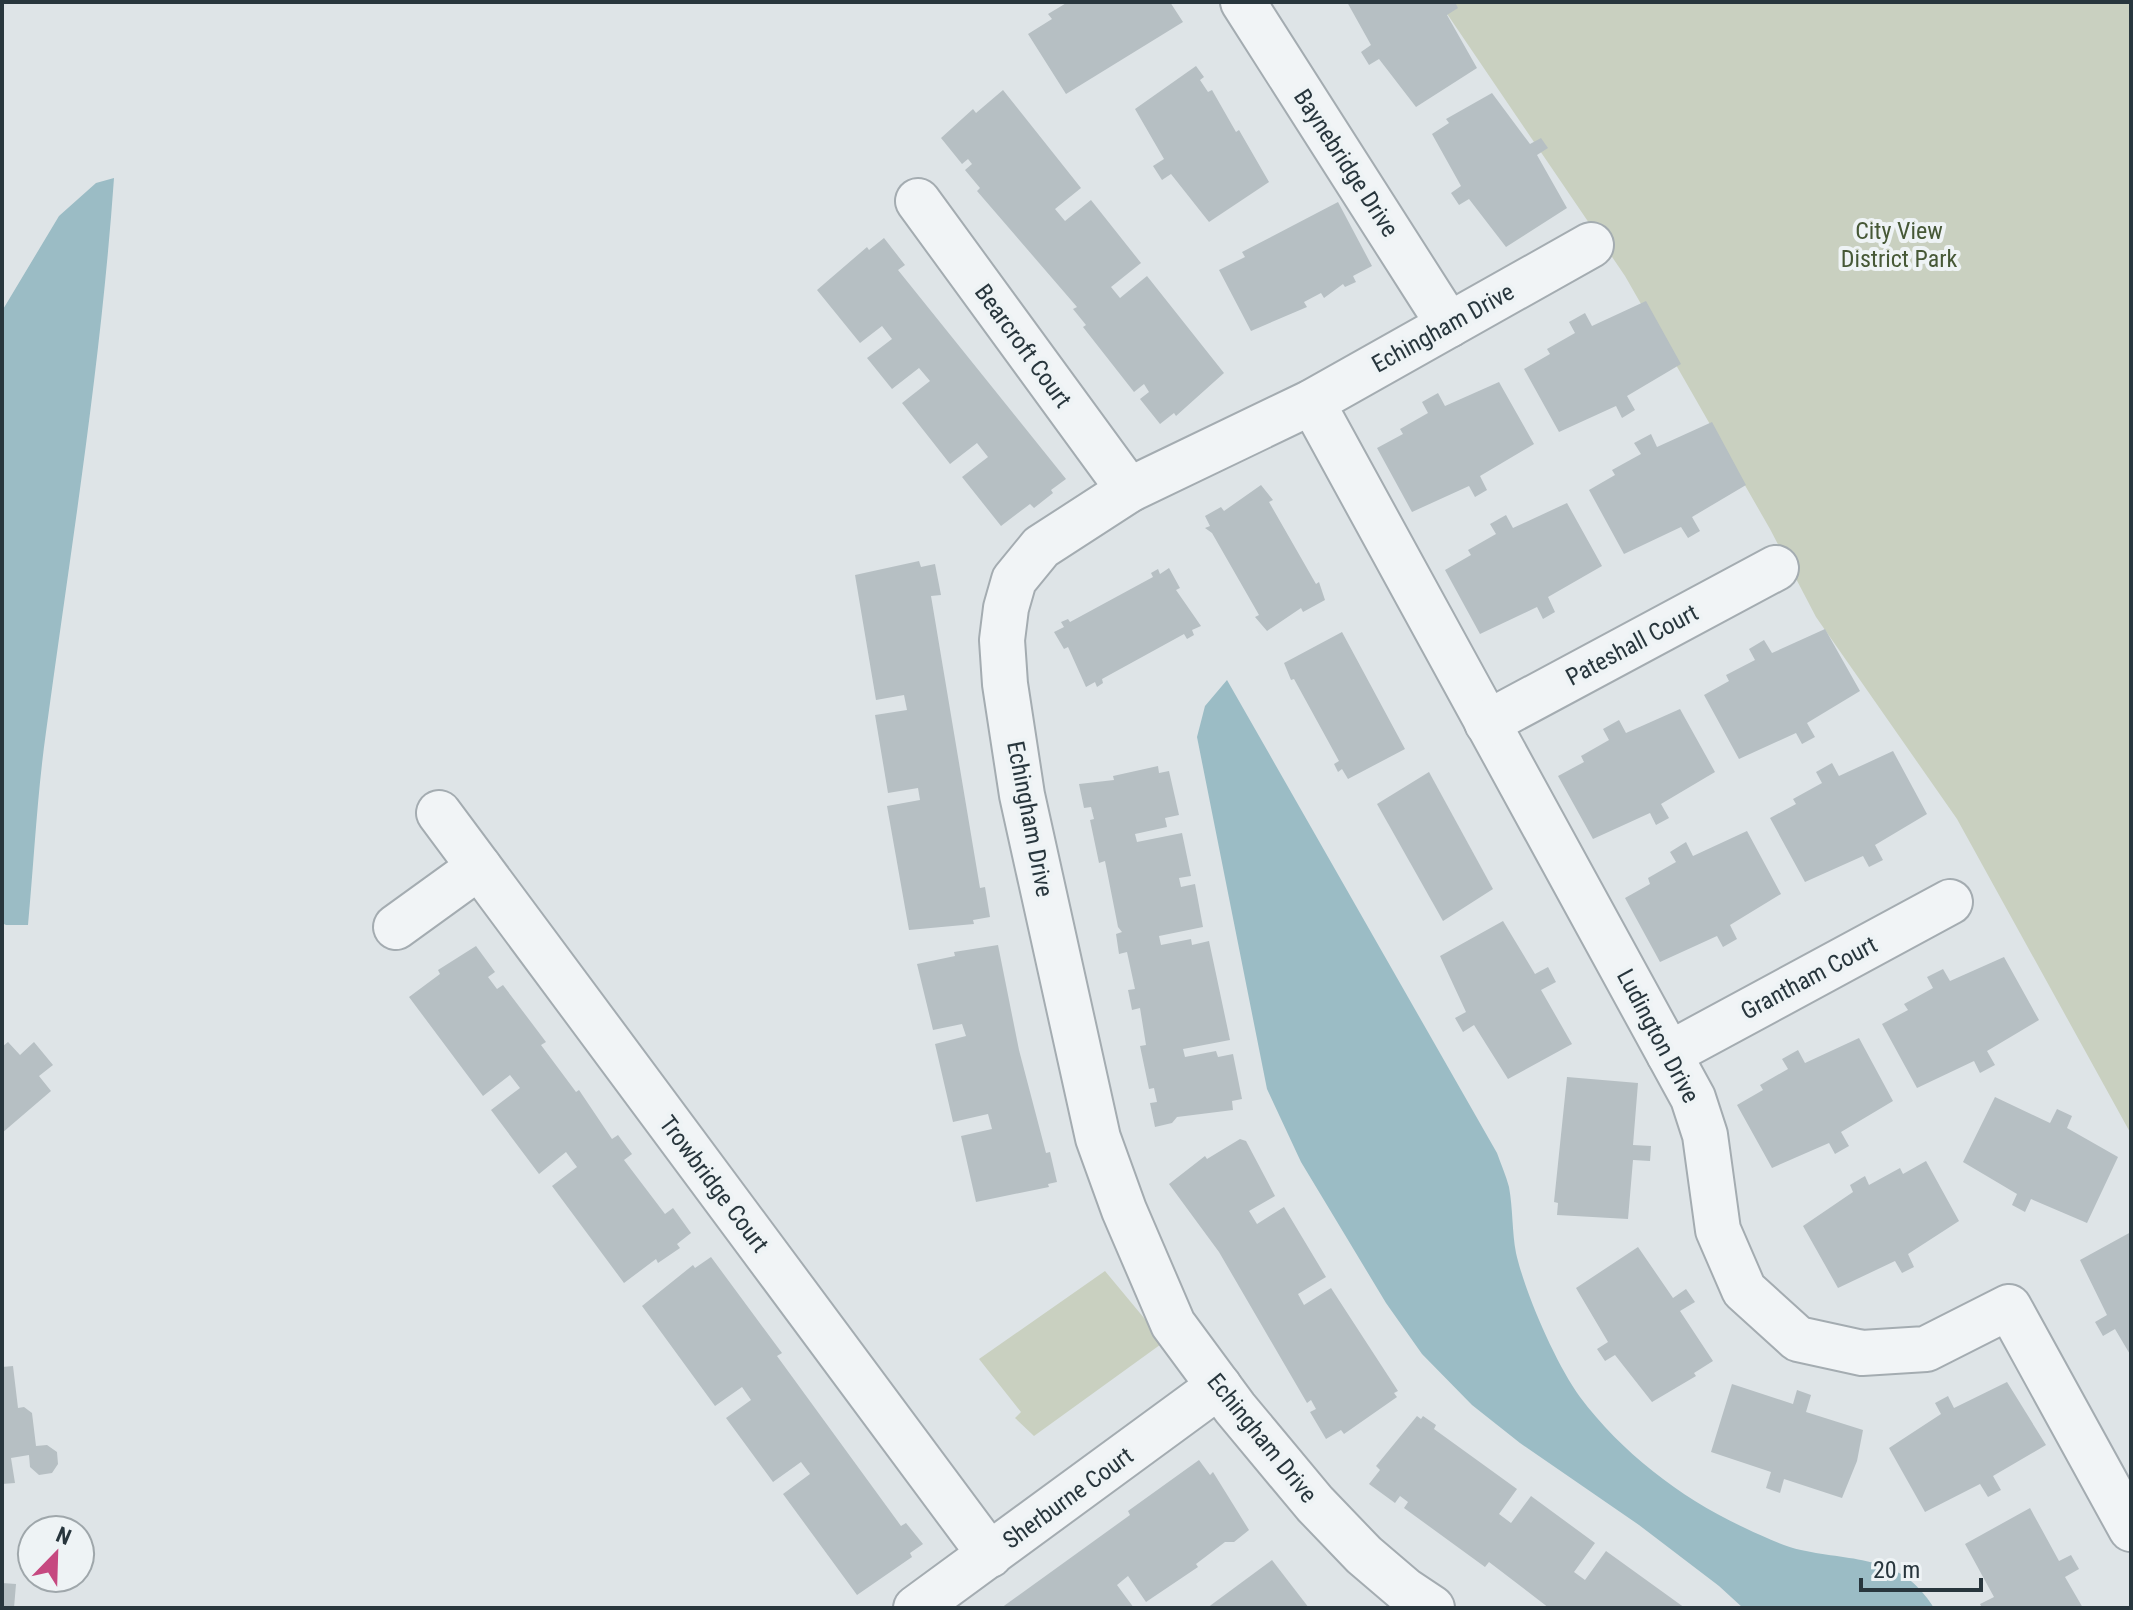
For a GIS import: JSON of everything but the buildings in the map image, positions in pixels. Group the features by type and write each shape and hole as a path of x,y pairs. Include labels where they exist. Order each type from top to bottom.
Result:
{"street":[{"name":"Baynebridge Drive","path":"1243,2 1449,325"},
{"name":"Bearcroft Court","path":"918,201 1129,490"},
{"name":"Echingham Drive","path":"1410,1602 1315,1504 1173,1324 1124,1210 1098,1138 1022,795 1005,684 1002,640 1006,608 1014,580 1041,547 1129,490 1312,402 1591,245"},
{"name":"Ludington Drive","path":"1312,402 1693,1098 1705,1135 1718,1230 1744,1290 1798,1339 1862,1353 1926,1349 2009,1307 2131,1529"},
{"name":"Pateshall Court","path":"1487,723 1776,568"},
{"name":"Trowbridge Court","path":"439,813 990,1555"},
{"path":"396,927 479,867"},
{"name":"Grantham Court","path":"1669,1054 1950,902"},
{"name":"Sherburne Court","path":"916,1608 1219,1386"}],"green space":[{"name":"City View District Park","path":"1439,2 2131,2 2131,1134 1957,819 1816,617 1770,529 1625,276"},
{"path":"1105,1271 1164,1342 1034,1436 1015,1418 1021,1412 979,1359"}],"water":[{"path":"114,178 93,387 43,756 28,925 6,925 2,923 2,311 59,216 96,183"},
{"path":"1227,680 1497,1153 1509,1187 1516,1253 1526,1288 1542,1328 1580,1397 1634,1455 1676,1489 1699,1503 1787,1546 1858,1559 1892,1569 1921,1590 1934,1608 1743,1608 1639,1525 1520,1443 1472,1405 1422,1354 1386,1303 1301,1162 1267,1089 1197,737 1205,706"}]}
